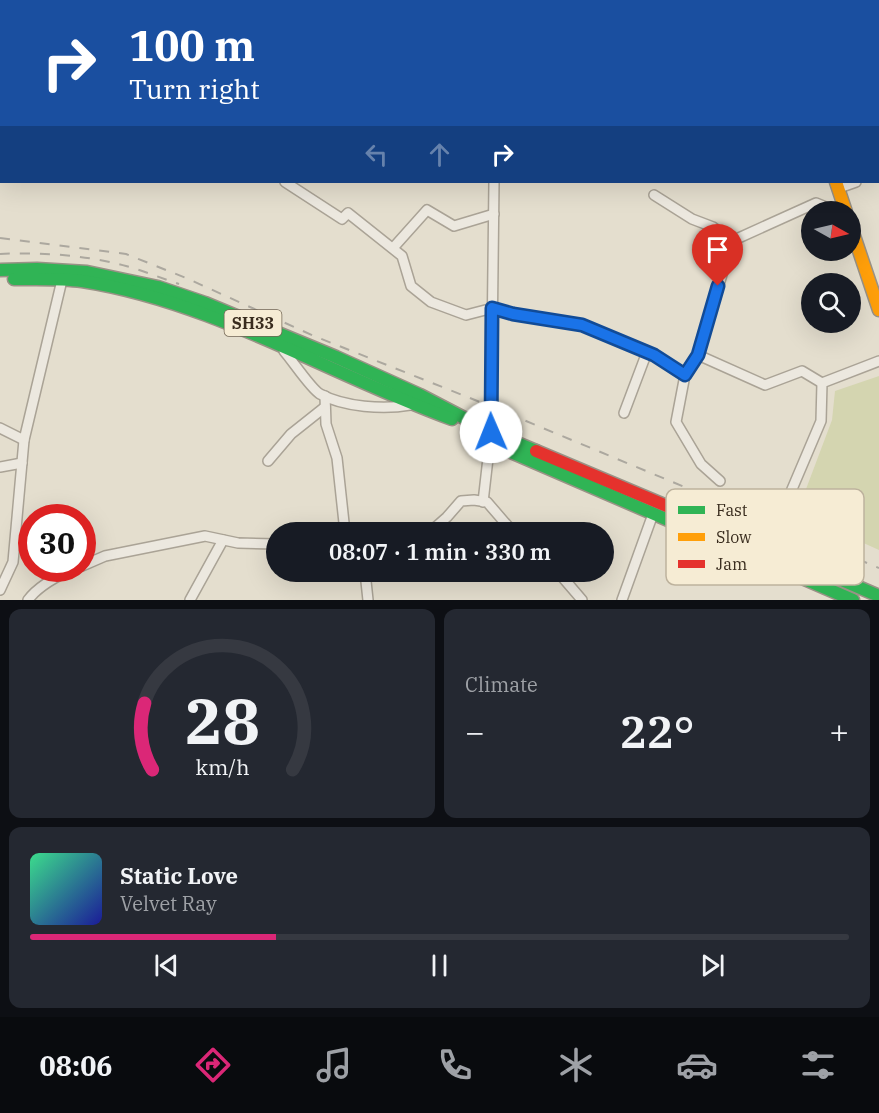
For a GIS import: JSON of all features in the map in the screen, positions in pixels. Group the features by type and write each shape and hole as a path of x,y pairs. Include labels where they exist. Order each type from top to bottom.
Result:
{"main road":[{"path":"838,185 843,201"},
{"path":"861,257 879,310"},
{"name":"SH33","path":"0,270 37,269 87,272 158,287 205,303 336,357 420,395 491,432"},
{"name":"SH33","path":"0,279 81,281 135,291 199,312 279,344 410,405 491,432"},
{"path":"491,432 504,449 666,520"},
{"path":"491,432 666,506"},
{"path":"817,585 852,600"},
{"path":"853,585 879,596"}],"street":[{"path":"287,183 342,219 348,213 393,248 402,256 411,286 431,302 466,315 492,308 513,314 582,325 647,352 685,375"},
{"path":"483,502 491,432 494,183"},
{"path":"654,195 692,219 713,226 732,241"},
{"path":"393,248 427,210 454,226 494,214"},
{"path":"720,482 701,464 676,422 685,375 698,355 732,241 801,210"},
{"path":"0,590 13,562 24,440 62,280"},
{"path":"279,344 318,393 352,405 391,409 410,405"},
{"path":"624,413 647,352"},
{"path":"698,355 765,385 802,371 822,383"},
{"path":"822,383 879,361"},
{"path":"792,489 821,421 822,383"},
{"path":"325,396 326,424 337,458 344,522"},
{"path":"268,461 291,434 325,407"},
{"path":"0,428 24,440"},
{"path":"0,467 22,463"},
{"path":"441,522 461,501 487,502 504,522"},
{"path":"622,600 653,514"},
{"path":"96,560 105,556 205,536 238,543 266,544"},
{"path":"190,600 223,540"},
{"path":"28,600 49,582"},
{"path":"366,582 368,600"},
{"path":"567,582 582,600"}],"green space":[{"path":"879,376 879,550 864,543 864,489 806,489 832,420 835,391"}],"railway":[{"path":"0,238 126,254 186,278 314,336 689,489"},
{"path":"0,254 31,253 95,259 133,268 179,284"},
{"path":"864,562 879,568"}],"traffic: fast":[{"path":"0,270 37,269 87,272 158,287 205,303 336,357 420,395 491,432 536,451"},
{"path":"14,279 82,281 130,291 177,305 270,341 452,419"},
{"path":"491,432 504,449 666,519"},
{"path":"818,585 853,600"},
{"path":"853,585 879,596"}],"traffic: slow":[{"path":"836,183 842,201"},
{"path":"861,257 879,310"}],"traffic: jam":[{"path":"536,451 666,506"}],"route":[{"path":"491,432 492,308 513,314 582,325 654,355 685,375 698,355 718,286"}]}
